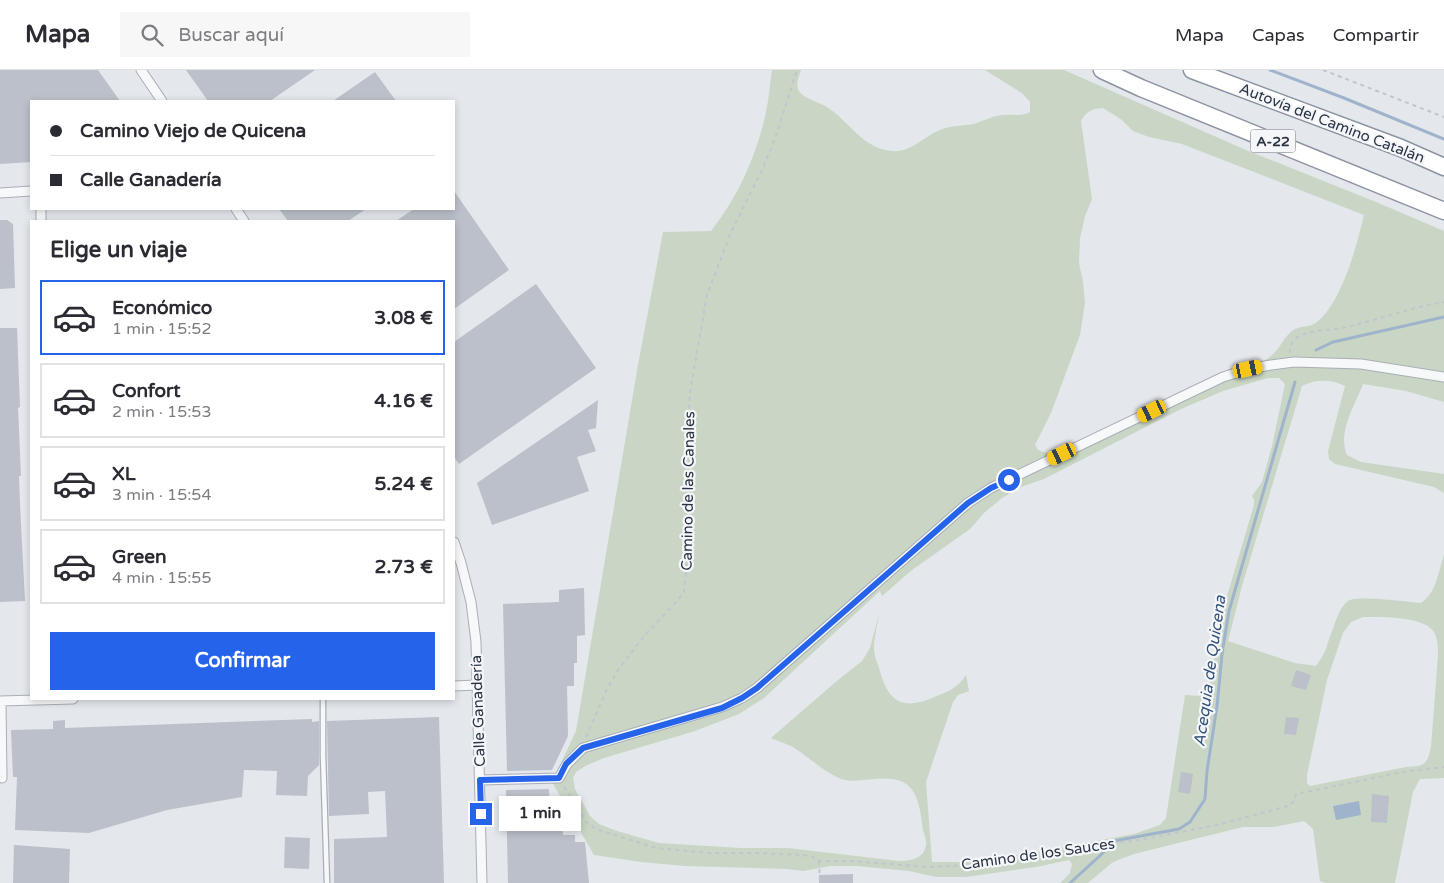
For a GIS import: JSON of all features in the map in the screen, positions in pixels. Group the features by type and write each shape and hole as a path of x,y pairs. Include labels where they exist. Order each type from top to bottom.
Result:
{"highway":[{"name":"A-22","path":"1102,70 1141,88 1444,211"},
{"name":"Autovía del Camino Catalán","path":"1192,70 1401,148 1444,167"}],"street":[{"path":"141,70 161,100"},
{"path":"0,193 30,191"},
{"path":"480,780 559,778 566,764 583,748 722,708 742,698 757,688 968,503 991,488 1223,377 1271,364 1294,362 1361,364 1444,377"},
{"name":"Calle Ganadería","path":"455,545 471,602 476,642 482,883"},
{"path":"455,686 477,685"},
{"path":"2,778 0,701 30,700"}],"lane":[{"path":"324,700 323,735 327,883"}],"path":[{"name":"Camino de las Canales","path":"583,748 588,729 618,670 645,635 684,591 687,566 686,449 690,392 707,295 731,232 775,140 797,70"},
{"path":"1323,70 1444,117"},
{"path":"1294,362 1290,353 1291,346 1295,338 1303,334 1341,328 1405,310 1444,302"},
{"name":"Camino de los Sauces","path":"559,778 587,823 596,829 656,848 681,851 803,855 819,860 928,867 989,864 1217,825 1288,806 1294,801 1296,794 1408,771 1444,767"},
{"path":"819,860 820,883"}],"green space":[{"path":"772,70 801,70 797,86 803,95 827,107 864,140 882,149 899,151 911,147 944,128 974,124 1000,115 1020,115 1030,112 1030,102 1023,94 985,70 1064,70 1246,150 1444,231 1444,402 1406,391 1363,384 1348,419 1344,446 1347,455 1361,462 1444,474 1444,493 1434,487 1335,464 1329,459 1328,451 1345,386 1335,382 1324,381 1312,382 1302,386 1242,586 1228,641 1295,663 1316,666 1324,653 1338,615 1348,601 1353,599 1383,599 1421,603 1434,587 1444,555 1444,778 1420,779 1413,792 1395,883 1325,883 1320,881 1313,829 1304,821 1274,827 1243,827 1134,854 1113,862 1088,883 1060,883 1070,873 1072,864 1069,860 1036,867 966,877 936,877 909,871 857,866 831,866 803,871 685,866 594,855 552,782 576,731 638,365 663,232 711,231 721,218 738,190 752,160 766,112","holes":["1103,108 1122,120 1133,131 1149,137 1182,144 1364,215 1353,257 1341,287 1326,313 1317,322 1292,331 1275,352 1262,361 1237,369 1057,452 1046,453 1038,450 1035,445 1051,413 1080,335 1085,303 1079,263 1080,238 1085,216 1092,199 1081,121 1090,111","1268,378 1279,378 1285,384 1272,446 1262,482 1252,496 1254,505 1222,613 1210,682 1200,696 1185,695 1166,818 1160,825 1134,834 1002,858 966,862 932,862 926,782 953,702 958,695 969,691 966,675 963,680 947,692 921,702 903,703 896,700 886,687 874,654 874,641 879,614 870,648 862,661 771,738 793,747 839,778 852,781 889,779 903,782 913,791 918,803 926,842 925,850 919,856 912,860 899,861 788,848 741,848 659,843 599,824 590,816 575,789 573,778 576,772 604,758 695,731 739,714 764,698 880,591 882,596 912,570 970,529 984,513 1002,498 1021,487 1044,479 1181,409 1223,391","1363,617 1402,618 1421,623 1434,632 1438,655 1430,753 1426,761 1421,765 1310,786 1307,783 1307,775 1327,680 1343,633 1351,622"]}],"water":[{"path":"1359,801 1361,815 1336,820 1333,806"}],"building":[{"path":"0,70 98,70 119,100 30,100 30,162 0,164"},
{"path":"186,70 315,70 271,100 207,100"},
{"path":"375,72 395,100 334,100"},
{"path":"455,192 509,270 455,308 455,220 398,220 412,210 455,210"},
{"path":"280,210 364,210 350,220 287,220"},
{"path":"0,220 7,220 13,224 15,288 0,289"},
{"path":"536,284 596,368 459,464 455,458 455,341"},
{"path":"0,328 17,328 21,476 19,476 25,601 0,602"},
{"path":"598,400 596,428 588,430 596,451 577,457 589,491 492,525 477,483"},
{"path":"584,588 585,635 577,636 577,663 574,663 574,686 567,686 568,736 552,770 507,771 503,604 559,602 559,590"},
{"path":"1296,670 1311,675 1306,690 1291,686"},
{"path":"439,717 444,883 334,883 334,839 387,837 385,791 368,792 369,814 329,816 327,721"},
{"path":"1286,717 1299,718 1296,735 1284,734"},
{"path":"312,719 312,722 319,721 319,765 308,776 307,796 276,795 277,771 244,770 242,797 167,810 89,833 15,830 17,777 13,777 11,730 53,729 53,721 65,720 65,728"},
{"path":"1181,772 1193,774 1190,794 1178,792"},
{"path":"549,789 550,813 562,813 563,835 575,835 575,842 585,842 589,883 508,883 506,790"},
{"path":"1372,794 1389,796 1387,823 1371,822"},
{"path":"285,837 310,838 309,869 284,868"},
{"path":"14,845 70,849 69,883 13,883"},
{"path":"853,874 853,883 819,883 819,875"}],"waterway":[{"path":"1270,70 1444,139"},
{"name":"Acequia de Quicena","path":"1316,350 1333,342 1444,317"},
{"name":"Acequia de Quicena","path":"1108,842 1179,829 1190,822 1205,799 1207,771 1229,611 1295,382"},
{"name":"Acequia de Quicena","path":"1070,883 1104,852"}],"route":[{"path":"481,814 480,780 559,778 566,764 583,748 722,708 742,698 757,688 968,503 991,488 1009,480"}]}
